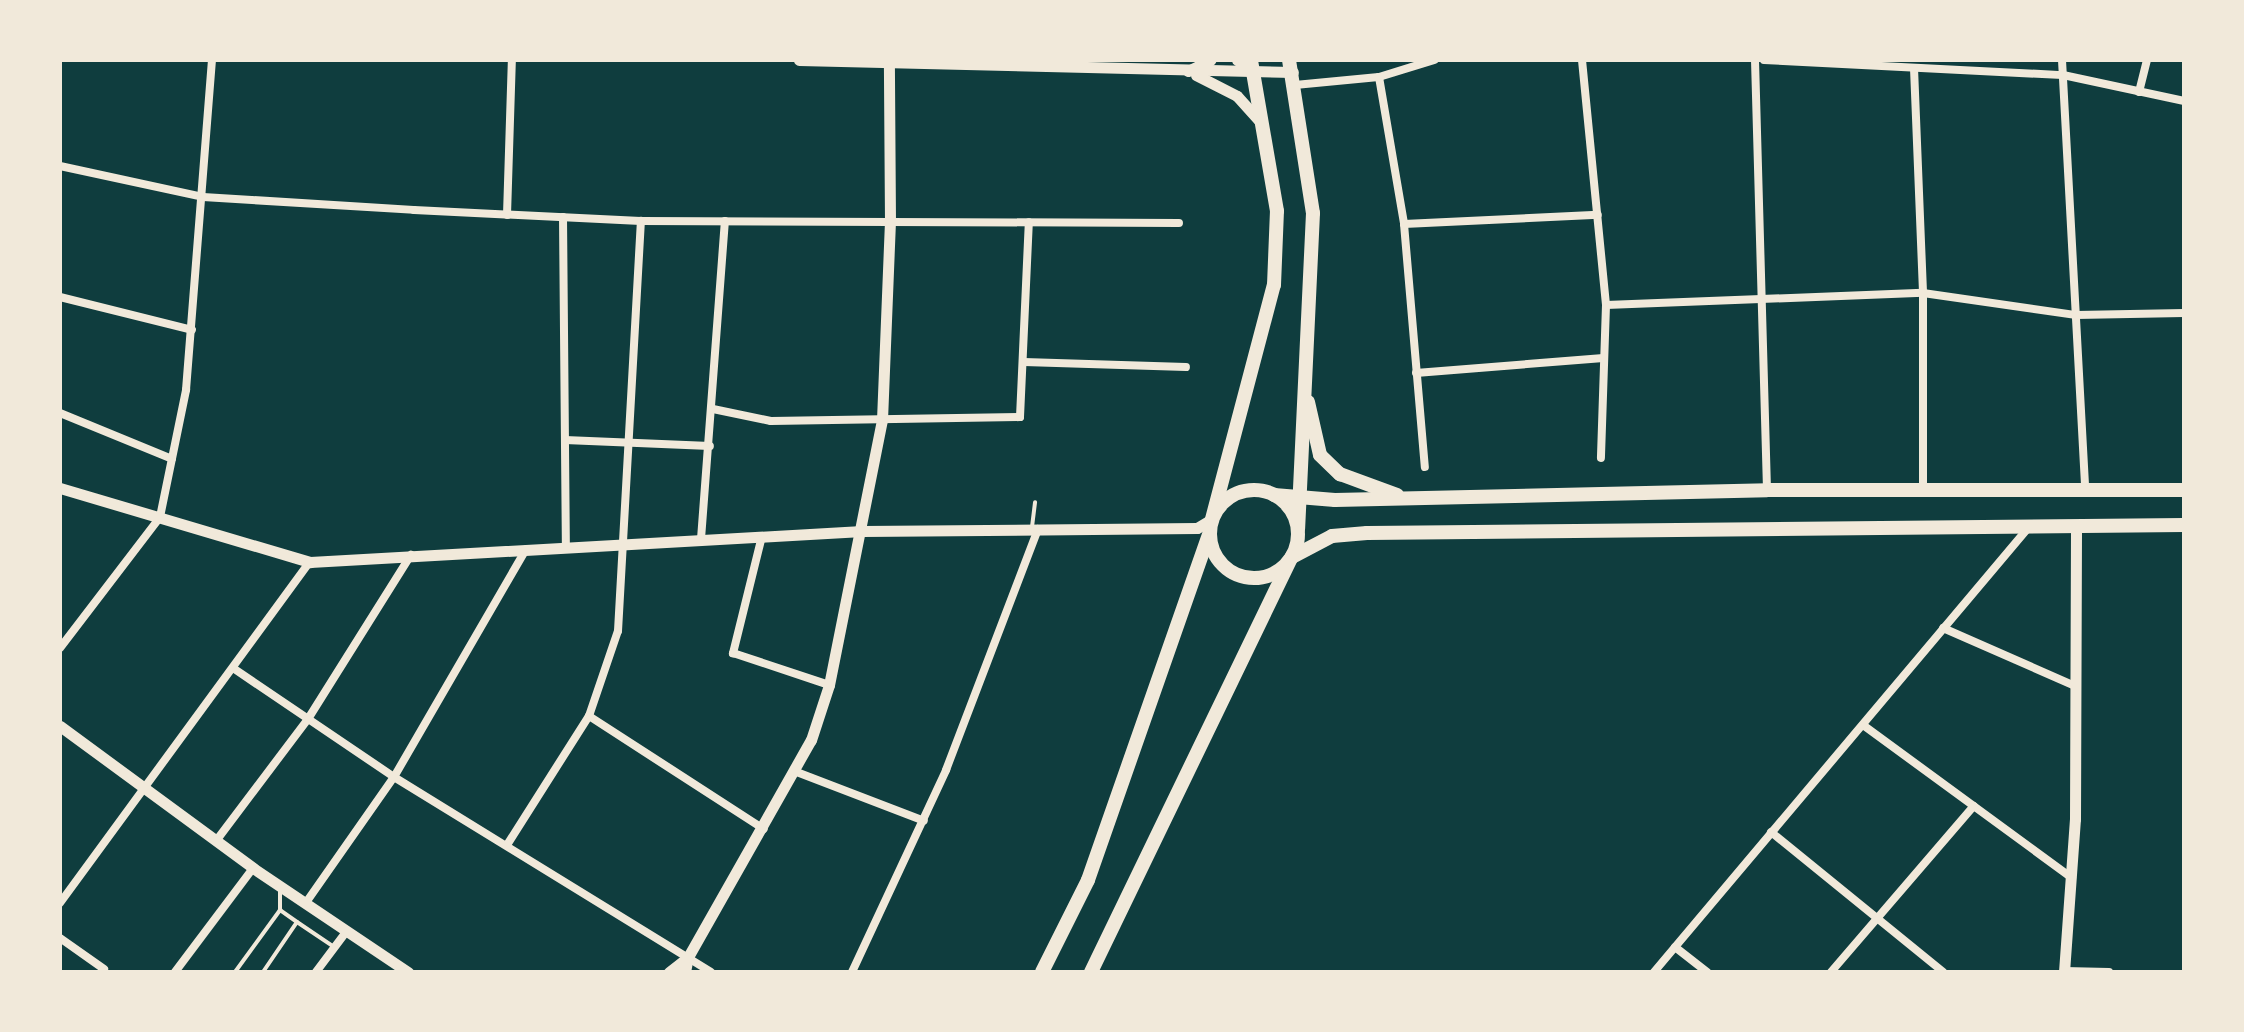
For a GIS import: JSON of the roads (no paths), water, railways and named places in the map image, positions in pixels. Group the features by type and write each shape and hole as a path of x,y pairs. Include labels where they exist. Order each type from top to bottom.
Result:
{"main road":[{"path":"1253,66 1277,211 1274,285 1211,527 1219,562 1242,577 1271,575 1292,557 1332,536 1367,533 2184,525"},
{"path":"1091,972 1292,557 1298,529 1307,393 1313,213 1293,73"},
{"path":"1307,393 1320,455 1340,474 1409,499"},
{"path":"1042,972 1088,880 1219,506 1244,491 1300,498 1409,499 1767,490 2184,490"},
{"path":"1274,495 1286,503 1298,529"}],"street":[{"path":"60,648 160,517 192,330 212,60"},
{"path":"507,215 512,60"},
{"path":"799,60 994,62 1188,72 1253,66"},
{"path":"1128,70 1137,60"},
{"path":"1188,72 1211,60"},
{"path":"1237,60 1293,73 1379,77 1434,60"},
{"path":"1582,60 1606,305 1601,458"},
{"path":"1755,60 1767,490"},
{"path":"1764,60 1899,63 1914,68 2063,75 2184,101"},
{"path":"2062,60 2085,491"},
{"path":"2139,92 2147,60"},
{"path":"685,972 688,957 764,829 811,740 829,685 882,420 890,222 889,63"},
{"path":"1914,68 1923,293 1923,491"},
{"path":"1188,72 1237,96 1264,126"},
{"path":"1379,77 1404,224 1425,467"},
{"path":"60,166 203,197 507,215 641,221 1179,223"},
{"path":"1404,224 1598,215"},
{"path":"563,217 566,544"},
{"path":"507,845 589,716 618,631 641,221"},
{"path":"701,539 725,221"},
{"path":"713,409 771,421 1020,417 1029,222"},
{"path":"1606,305 1761,302 1923,293 2076,315 2184,313"},
{"path":"60,297 192,330"},
{"path":"1416,373 1603,358"},
{"path":"1024,362 1186,367"},
{"path":"60,413 172,459"},
{"path":"565,440 710,446"},
{"path":"60,488 310,562 566,544 862,531 1211,527"},
{"path":"2076,525 2073,879 2064,971 2109,972"},
{"path":"1654,972 2029,526"},
{"path":"852,972 924,821 1035,529"},
{"path":"762,536 733,653 829,685"},
{"path":"305,904 394,777 527,547"},
{"path":"216,841 308,719 411,555"},
{"path":"60,903 141,786 310,562"},
{"path":"1943,628 2073,685"},
{"path":"233,668 394,777 711,972"},
{"path":"589,716 764,829"},
{"path":"1863,725 2073,879"},
{"path":"60,726 253,868 408,972"},
{"path":"794,771 924,821"},
{"path":"1831,972 1974,806"},
{"path":"1771,832 1943,972"},
{"path":"175,972 253,868"},
{"path":"316,972 346,932"},
{"path":"60,938 105,971"},
{"path":"1675,947 1707,972"},
{"path":"669,972 688,957"}],"lane":[{"path":"1035,502 1035,529"},
{"path":"235,972 280,910 280,887"},
{"path":"280,910 334,947"},
{"path":"263,972 297,922"}]}
